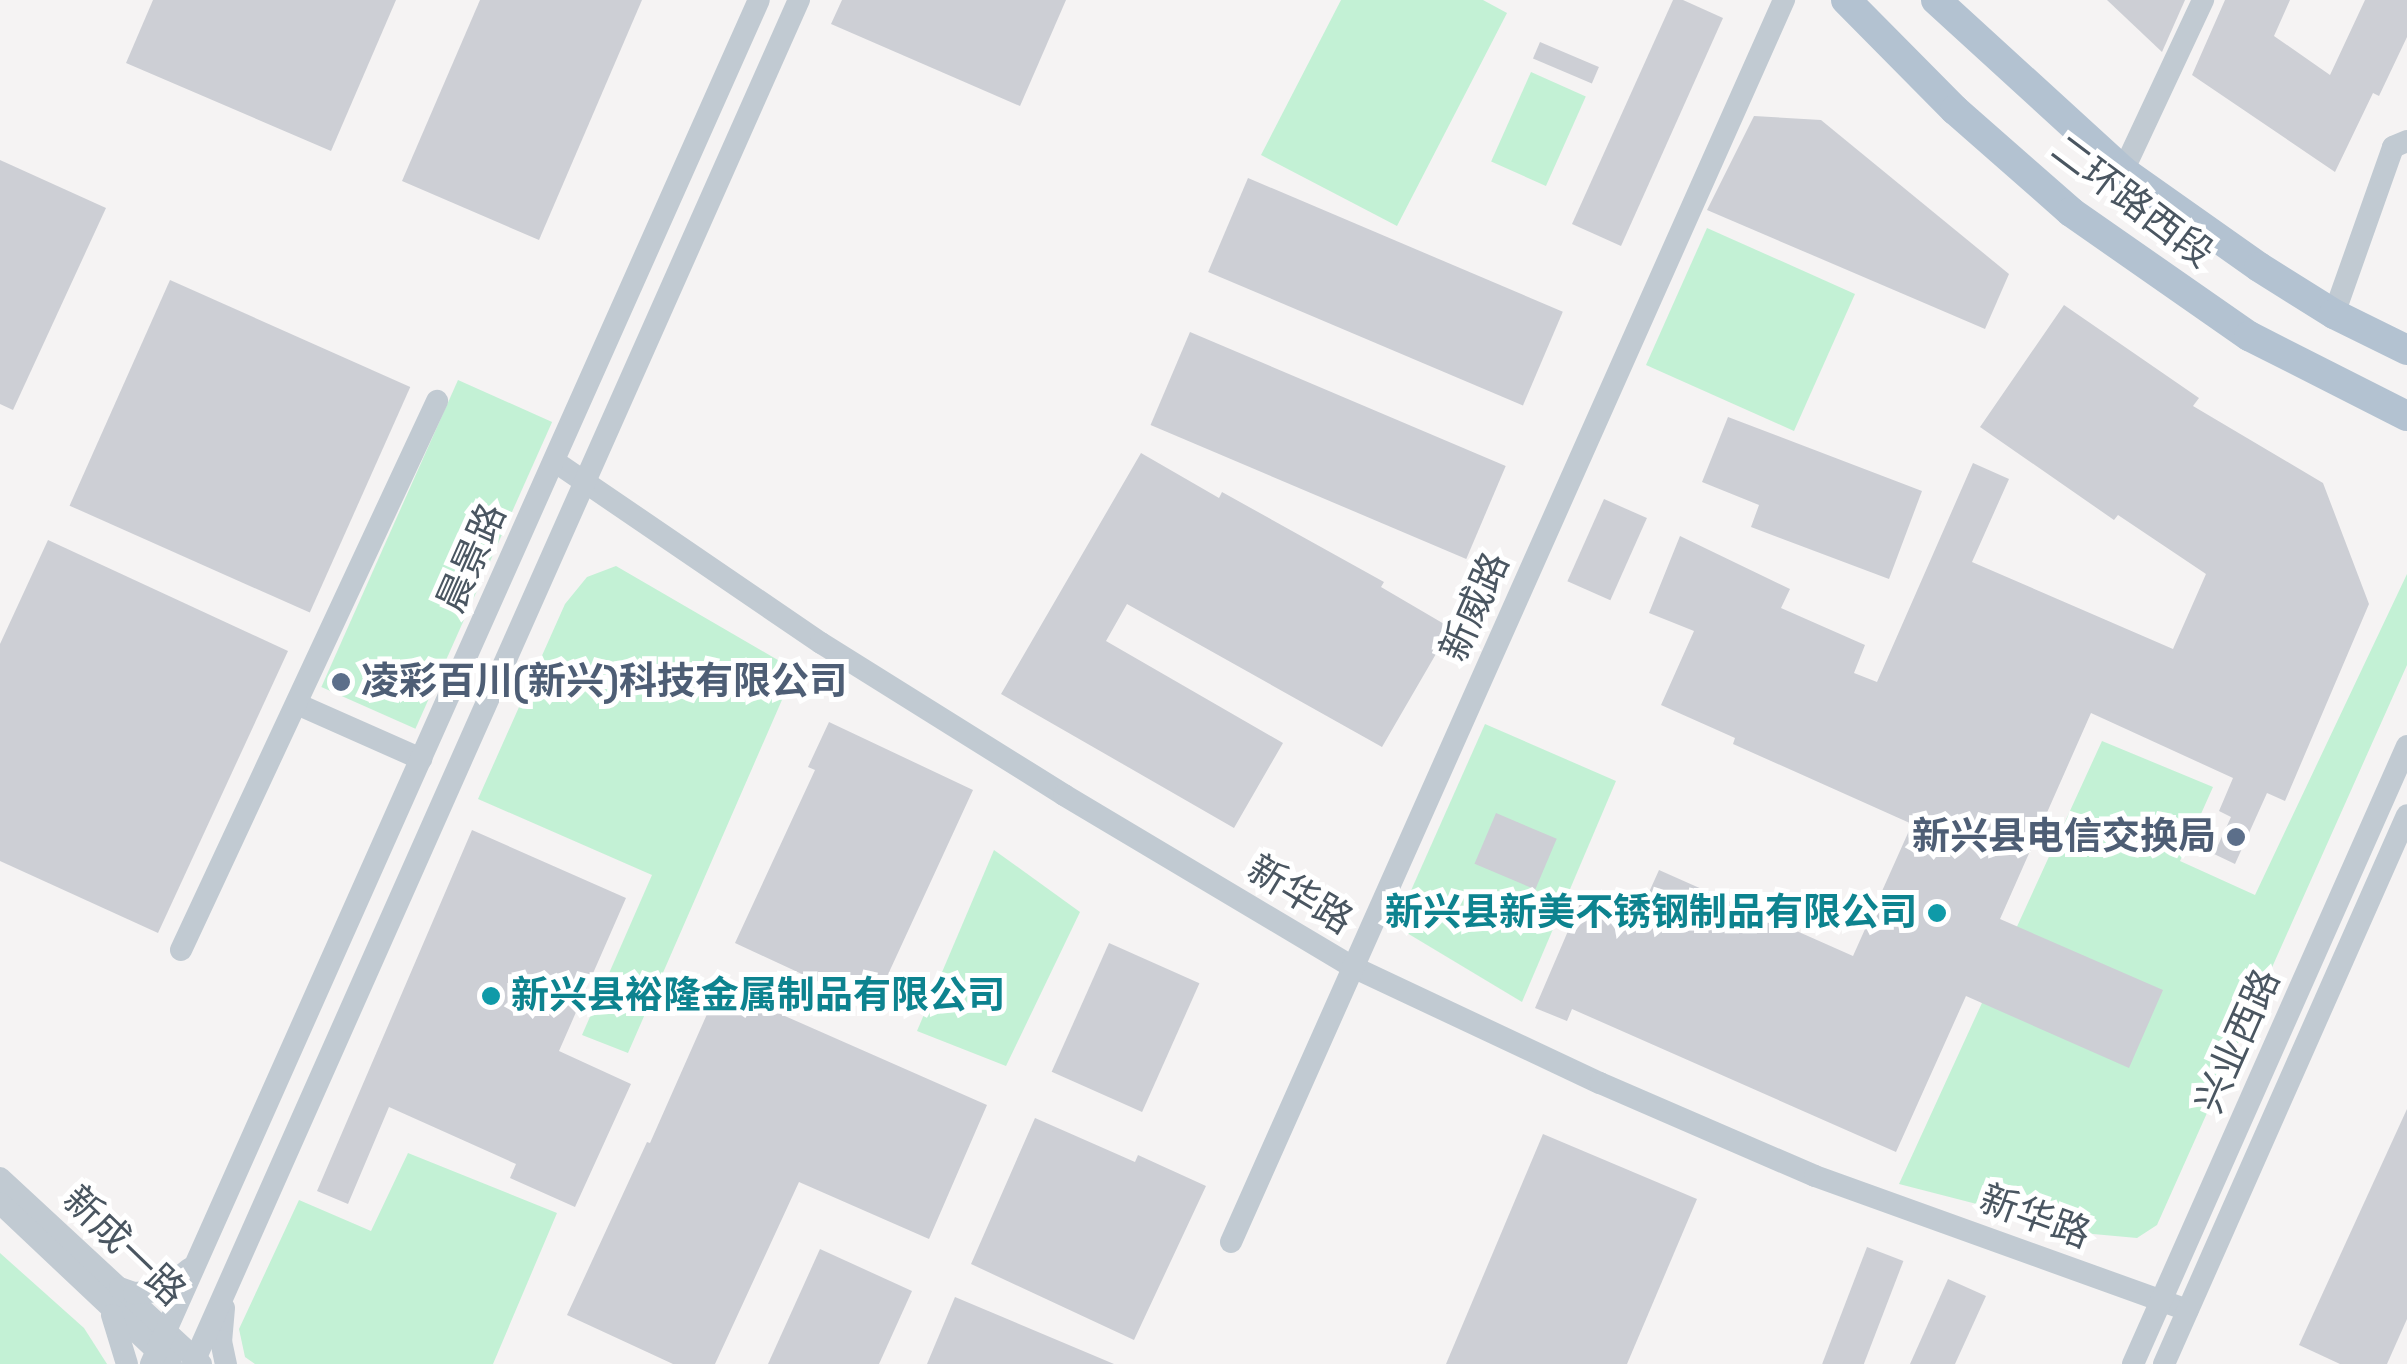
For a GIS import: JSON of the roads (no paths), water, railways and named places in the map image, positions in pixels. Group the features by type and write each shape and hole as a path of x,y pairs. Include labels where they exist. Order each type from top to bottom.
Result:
{"main road":[{"name":"二环路西段","path":"1846,0 1955,110 2072,212 2249,336 2407,416"},
{"name":"二环路西段","path":"1936,0 2123,171 2334,314 2407,350"}],"street":[{"name":"晨景路","path":"161,1353 198,1259 759,0"},
{"name":"晨景路","path":"196,1362 799,0"},
{"name":"新威路","path":"1231,1242 1784,0"},
{"path":"2123,171 2203,0"},
{"path":"2334,314 2392,147 2407,141"},
{"path":"181,950 437,401"},
{"name":"新华路","path":"554,461 869,673 1353,967 1600,1083 1816,1176 2188,1310"},
{"path":"297,704 421,759"},
{"name":"兴业西路","path":"2134,1364 2407,746"},
{"name":"兴业西路","path":"2164,1364 2407,815"},
{"name":"新成一路","path":"0,1178 112,1294 161,1353 196,1362"},
{"name":"新成一路","path":"0,1203 112,1294"},
{"path":"127,1364 112,1294 162,1291 198,1259"},
{"path":"226,1364 220,1341 228,1285"}],"place":[{"name":"凌彩百川(新兴)科技有限公司","path":"341,682"},
{"name":"新兴县电信交换局","path":"2236,837"},
{"name":"新兴县新美不锈钢制品有限公司","path":"1937,913"},
{"name":"新兴县裕隆金属制品有限公司","path":"491,996"}]}
